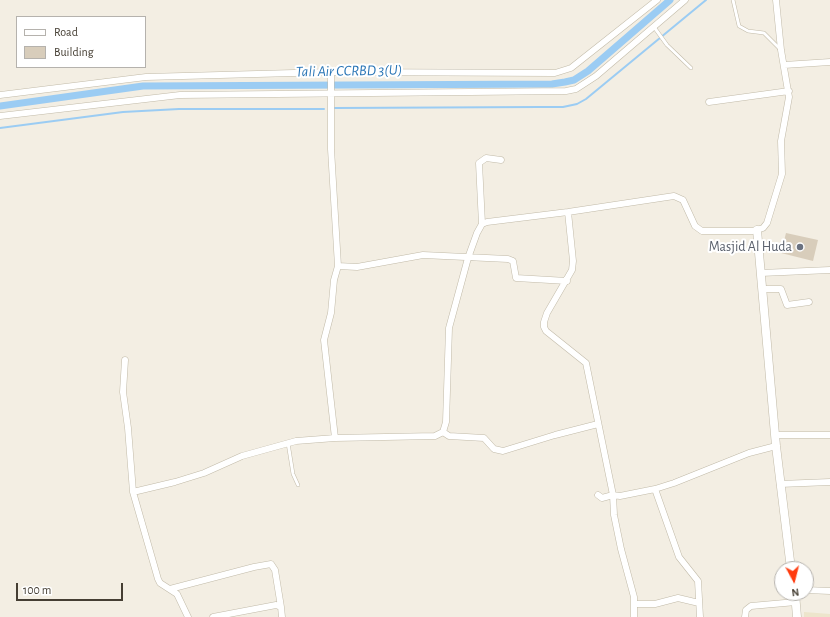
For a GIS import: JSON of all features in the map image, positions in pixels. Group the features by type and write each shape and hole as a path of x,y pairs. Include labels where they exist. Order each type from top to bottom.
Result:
{"street":[{"path":"0,95 146,77 544,74 564,71 580,61 658,0"},
{"path":"0,116 180,95 331,91 566,91 576,89 596,76 685,0"},
{"path":"482,224 494,220 568,212 674,196 683,200 695,226 702,231 757,230 763,228 766,224 782,171 781,141 789,91 781,50 776,0"},
{"path":"784,65 830,62"},
{"path":"332,75 331,149 338,266 334,280 331,313 324,340 336,438"},
{"path":"709,102 789,91"},
{"path":"133,492 175,482 204,473 242,456 303,440 435,436 443,432 446,422 449,328 468,258 477,232 482,224 479,163 486,158 501,160"},
{"path":"568,212 573,261 572,270 550,308 544,322 544,327 546,331 586,363 613,495 614,515 635,604 634,617"},
{"path":"757,230 776,446 790,561"},
{"path":"338,266 357,267 417,255 511,260 513,261 514,276 518,279 567,281"},
{"path":"761,273 830,270"},
{"path":"762,289 781,289 787,305 809,302"},
{"path":"125,360 124,392 133,492 158,579 160,583 177,594 188,617"},
{"path":"443,432 449,436 484,438 494,449 502,451 598,424"},
{"path":"775,434 830,434"},
{"path":"598,496 605,498 613,495 620,496 655,490 674,484 749,453 776,446"},
{"path":"780,484 830,482"},
{"path":"655,490 679,557 698,581 700,617"},
{"path":"170,589 271,564 275,570 282,617"},
{"path":"814,590 830,591"},
{"path":"635,604 655,604 678,598 699,603"},
{"path":"745,617 746,610 751,606 775,601"},
{"path":"795,601 797,617"},
{"path":"212,617 257,607 276,605 281,607"}],"lane":[{"path":"733,0 740,26 748,31 764,33 781,50"},
{"path":"654,27 664,41 691,68"},
{"path":"288,443 293,474 298,485"}],"shaded area":[{"path":"804,612 830,614 830,617 804,617"}],"building":[{"name":"Masjid Al Huda","path":"786,233 818,240 813,261 781,253"}],"waterway":[{"name":"Tali Air CCRBD 3(U)","path":"0,106 143,86 552,84 565,82 574,80 588,71 670,0"},
{"path":"335,108 563,107 577,104 586,99 706,0"},
{"path":"0,128 123,112 179,109 324,109"}],"place":[{"name":"Masjid Al Huda","path":"800,247"}]}
